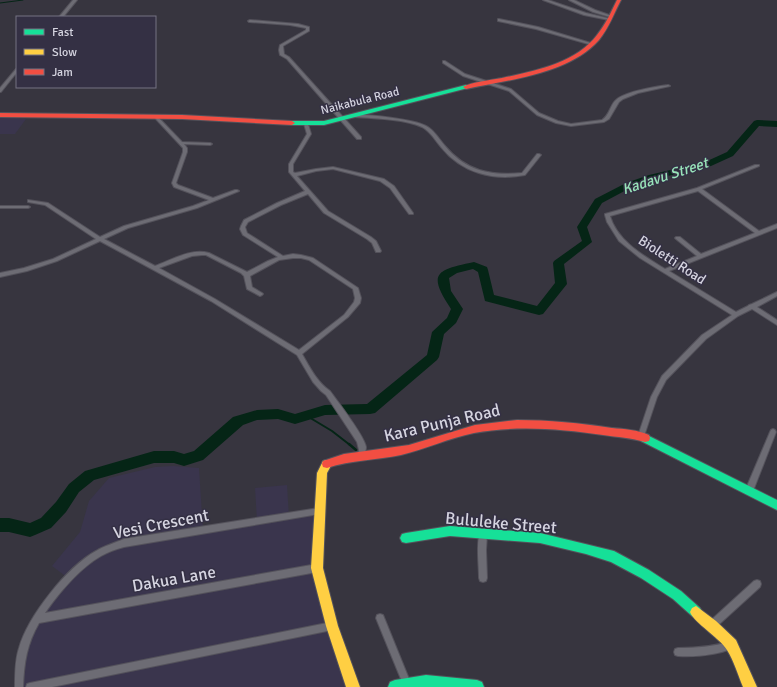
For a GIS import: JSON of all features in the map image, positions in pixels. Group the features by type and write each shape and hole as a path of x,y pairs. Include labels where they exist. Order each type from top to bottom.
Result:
{"street":[{"path":"62,16 75,0"},
{"path":"545,0 585,14 610,17"},
{"path":"571,0 610,17"},
{"name":"Naikabula Road","path":"0,116 182,117 306,124 324,123 484,82 530,73 567,61 585,51 597,39 619,0"},
{"path":"499,20 537,28 592,44"},
{"path":"250,22 300,25 308,28 308,30 282,46 282,55 288,58 359,138"},
{"path":"444,62 464,75 515,93 532,110 548,119 571,125 603,121 608,118 618,101 622,98 637,92 668,86"},
{"path":"0,91 16,71"},
{"path":"352,116 376,118 423,126 435,134 443,147 460,162 483,174 505,177 523,174 539,155"},
{"path":"156,117 182,144 185,152 175,178 174,183 176,186 213,200"},
{"path":"306,124 309,134 291,164 290,168 293,175 332,216 374,242 378,251"},
{"path":"182,144 210,144"},
{"path":"699,189 757,166"},
{"path":"293,175 333,168 382,180 392,187 411,213"},
{"path":"699,189 758,233"},
{"name":"Bioletti Road","path":"699,189 607,215 609,222 621,240 642,257 736,315"},
{"path":"0,275 25,270 55,260 126,227 195,207 237,191"},
{"path":"282,256 245,234 242,230 243,226 246,221 278,204 308,192"},
{"path":"30,201 46,204 100,239 213,300 299,353 316,383 322,390 328,393 363,446 363,452 360,457"},
{"path":"0,207 28,207"},
{"path":"665,271 777,226"},
{"path":"678,238 700,256"},
{"path":"155,268 191,254 202,253 247,276 250,288 260,294"},
{"path":"247,276 282,256 298,255 311,259 355,288 358,293 357,303 346,316 299,353"},
{"path":"641,436 654,397 664,378 704,337 750,306 777,294"},
{"path":"750,306 777,323"},
{"name":"Kara Punja Road","path":"353,687 332,626 317,568 318,511 322,473 327,464 337,460 400,451 473,429 504,424 557,424 641,436 777,505"},
{"path":"749,491 773,432"},
{"name":"Vesi Crescent","path":"19,687 20,665 25,641 36,619 68,578 94,556 124,543 318,511"},
{"name":"Bululeke Street","path":"406,538 450,531 540,538 614,557 645,574 678,595 712,625 731,645 750,687"},
{"path":"483,534 483,578"},
{"name":"Dakua Lane","path":"36,619 317,568"},
{"path":"712,625 757,584"},
{"path":"380,618 407,684"},
{"path":"30,687 332,626"},
{"path":"678,652 698,654 715,651 731,645"},
{"path":"396,687 407,684 436,682 477,687"}],"shaded area":[{"path":"0,116 26,119 15,134 0,134"},
{"path":"173,466 199,468 203,530 257,521 255,488 287,485 289,517 319,511 317,569 353,687 19,687 25,641 68,578 52,566 80,532 89,501 109,478 155,467"}],"waterway":[{"path":"0,3 23,0"},
{"name":"Kadavu Street","path":"0,525 9,525 30,530 46,523 61,507 74,488 90,475 154,457 174,457 184,460 198,456 238,421 257,415 278,414 295,419 325,410 370,409 433,357 438,332 452,320 457,309 445,291 443,277 453,270 474,265 483,270 489,298 539,311 561,284 558,263 587,242 582,227 598,201 629,185 652,177 708,164 730,154 757,123 777,124"},
{"path":"307,416 332,431 350,445"},
{"path":"349,444 356,450"}],"traffic: fast":[{"path":"292,123 324,123 466,87"},
{"path":"645,438 777,505"},
{"path":"406,538 450,531 540,538 586,549 614,557 645,574 677,595 696,612"},
{"path":"395,687 426,682 477,687"}],"traffic: slow":[{"path":"327,464 322,473 317,568 332,626 353,687"},
{"path":"696,612 712,625 731,645 750,687"}],"traffic: jam":[{"path":"466,87 536,72 570,59 585,51 600,36 619,0"},
{"path":"0,115 182,117 292,123"},
{"path":"327,464 344,459 409,449 465,431 517,424 579,427 641,436 645,438"}]}
